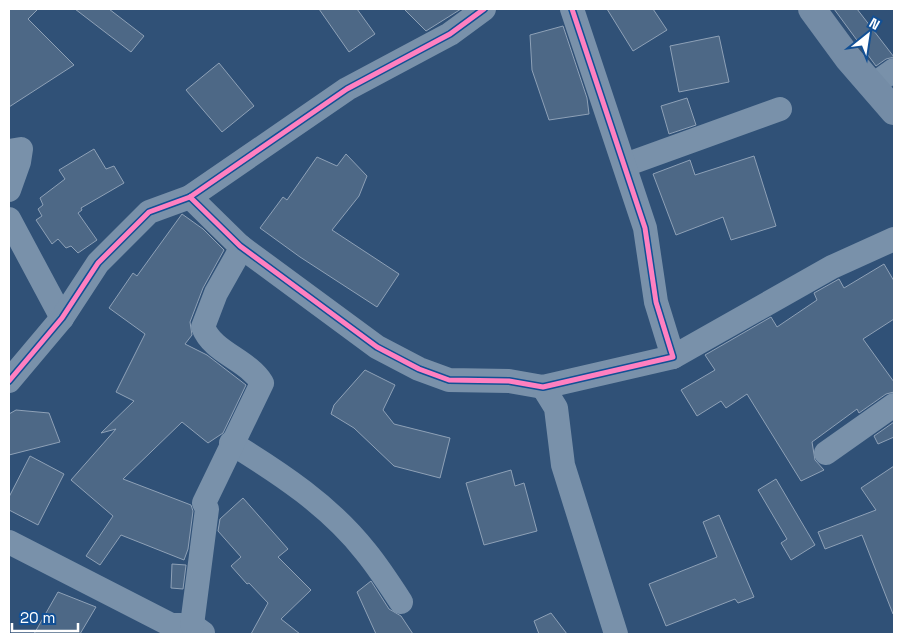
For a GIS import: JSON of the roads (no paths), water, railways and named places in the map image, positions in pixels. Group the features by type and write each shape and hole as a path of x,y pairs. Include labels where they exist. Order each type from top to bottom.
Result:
{"main road":[{"path":"812,9 848,58 894,111"}],"street":[{"path":"9,381 62,318 98,263 149,212 190,197 347,89 450,34 484,9"},
{"path":"572,9 645,228 656,302 673,357"},
{"path":"873,85 894,70"},
{"path":"625,165 780,109"},
{"path":"9,151 21,149 19,162 9,190"},
{"path":"190,197 240,246 377,347 419,368 449,380 509,381 543,388 673,357 832,268 894,239"},
{"path":"9,219 62,318"},
{"path":"9,542 171,625 198,629 207,509 204,503 231,443 262,383 256,374 208,339 204,327 216,292 238,254 240,246"},
{"path":"543,388 556,408 563,465 616,634"},
{"path":"826,454 894,405"},
{"path":"231,443 270,467 328,512 365,551 401,602"}]}
